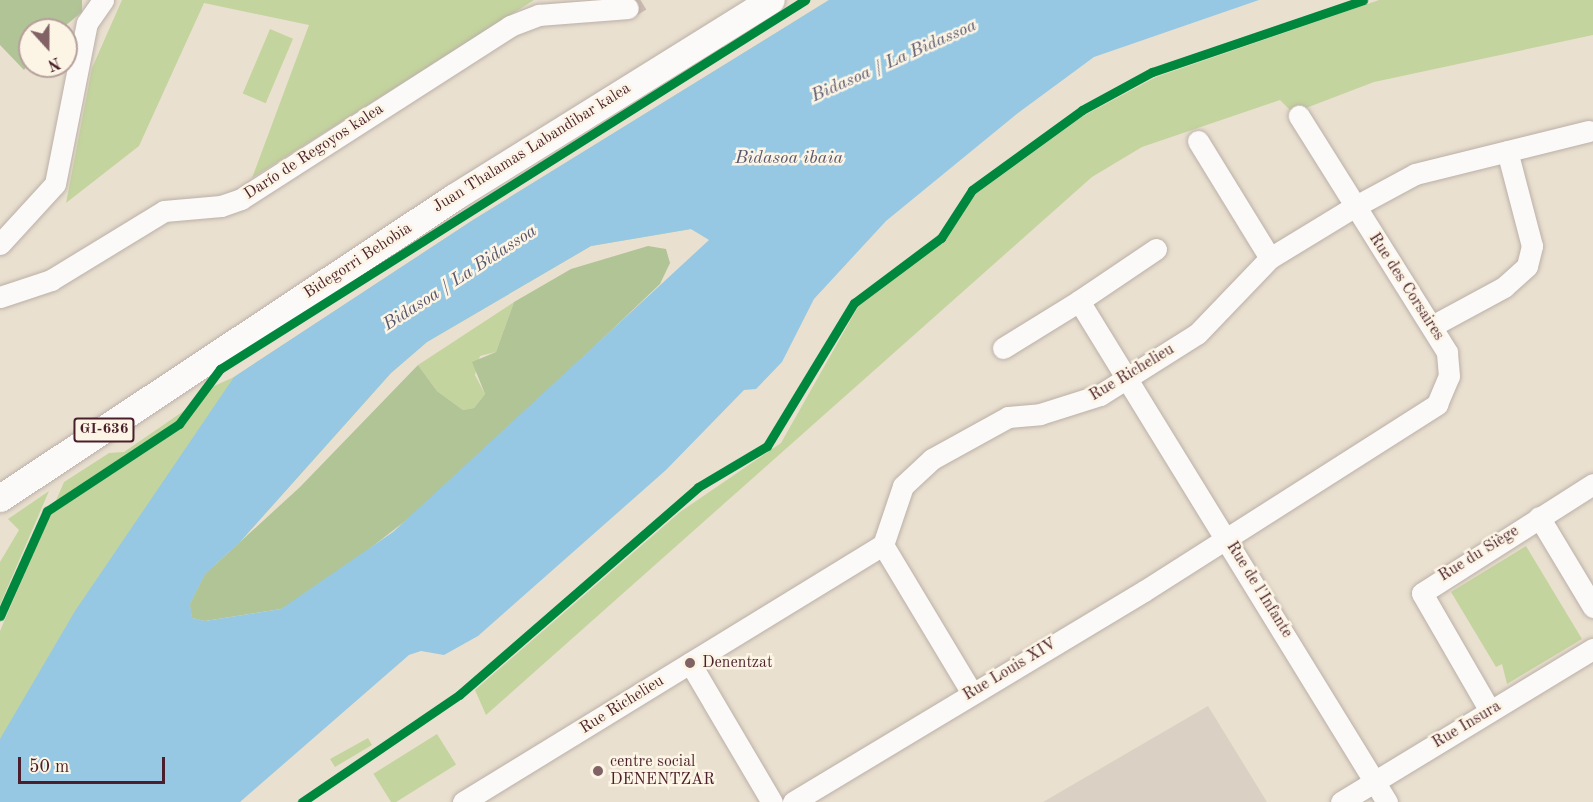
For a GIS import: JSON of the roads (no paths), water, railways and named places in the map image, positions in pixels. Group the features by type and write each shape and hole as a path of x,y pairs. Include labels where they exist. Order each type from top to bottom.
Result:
{"main road":[{"name":"Juan Thalamas Labandibar kalea","path":"0,484 205,358 771,0"},
{"name":"Juan Thalamas Labandibar kalea","path":"0,498 205,358"}],"street":[{"path":"0,244 55,184 87,22 103,0"},
{"name":"Darío de Regoyos kalea","path":"0,297 51,280 164,211 241,199 510,26 539,15 628,8"},
{"name":"Rue des Corsaires","path":"1227,539 1437,404 1449,376 1447,352 1432,326 1354,207 1299,116"},
{"name":"Rue Richelieu","path":"463,802 883,545 903,486 918,469 1004,418 1075,406 1130,378 1224,310 1270,258 1354,207 1415,174 1589,131"},
{"path":"1198,141 1270,258"},
{"path":"1432,326 1504,287 1527,266 1532,246 1508,151"},
{"path":"1003,348 1079,301 1156,249"},
{"name":"Rue de l'Infante","path":"1079,301 1130,378 1387,802"},
{"name":"Rue du Siège","path":"1490,711 1422,593 1593,484"},
{"path":"1539,517 1593,607"},
{"name":"Rue Louis XIV","path":"793,802 1227,539"},
{"path":"883,545 972,693"},
{"name":"Rue Insura","path":"1341,802 1593,649"},
{"path":"690,663 772,802"}],"water":[{"name":"Bidasoa ibaia","path":"829,0 1259,0 1094,57 1018,113 886,221 814,299 782,362 756,389 744,390 666,470 478,636 444,655 421,651 409,655 240,802 0,802 0,739 75,611 234,377 473,220","holes":["691,229 709,240 393,532 281,609 205,621 192,618 190,604 205,574 239,543 391,373 427,342 591,246"]}],"tunnel":[{"path":"628,8 641,0"}],"place":[{"name":"Denentzat","path":"690,663"},
{"name":"centre social DENENTZAR","path":"598,771"}],"water label":[{"name":"Bidasoa / La Bidassoa","path":"894,61"},
{"name":"Bidasoa / La Bidassoa","path":"460,278"}]}
